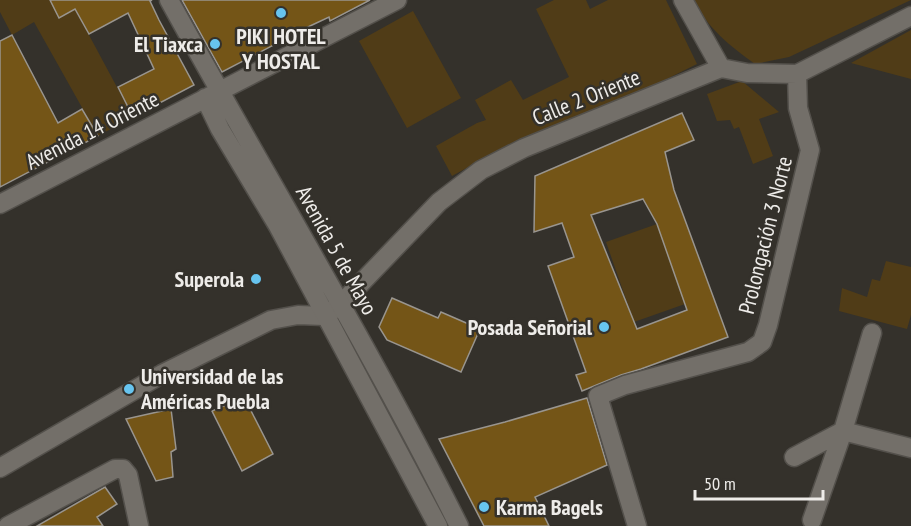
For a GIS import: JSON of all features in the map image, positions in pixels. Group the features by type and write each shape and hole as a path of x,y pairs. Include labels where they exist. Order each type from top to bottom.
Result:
{"street":[{"name":"Avenida 5 de Mayo","path":"169,0 212,95 220,129 278,226 438,526"},
{"path":"683,0 721,68 747,73 797,74 911,16"},
{"name":"Avenida 14 Oriente","path":"0,204 389,2"},
{"name":"Calle 2 Oriente","path":"324,316 340,305 439,202 481,170 524,148 721,68"},
{"name":"Prolongación 3 Norte","path":"637,526 598,396 625,385 748,352 762,342 810,150 798,108 797,74"},
{"name":"Avenida 5 de Mayo","path":"212,95 244,132 434,475 459,526"},
{"path":"0,468 162,374 271,320 298,315 324,316"},
{"path":"812,520 843,431 872,333"},
{"path":"794,457 843,431 911,448"},
{"path":"8,526 115,469 123,469 128,475 140,526"}],"shaded area":[{"path":"0,0 50,0 59,18 75,9 133,117 98,136 34,22 12,35 0,12"},
{"path":"554,0 586,0 590,9 608,0 666,0 697,64 497,163 494,153 452,176 436,146 486,120 475,100 511,80 523,100 569,77 536,9"},
{"path":"694,0 911,0 789,57 755,64 712,28"},
{"path":"413,11 461,98 407,128 359,41"},
{"path":"911,30 911,79 851,63"},
{"path":"742,81 779,112 759,119 773,156 753,164 739,127 734,129 730,120 717,121 707,94"},
{"path":"657,224 685,304 634,322 606,242"},
{"path":"886,261 911,267 911,315 907,329 839,311 842,288 867,297 872,279 880,281"}],"building":[{"path":"50,0 152,0 150,1 159,20 194,85 133,117 118,87 154,69 128,13 89,34 75,9 59,18"},
{"path":"182,0 370,0 330,21 329,17 310,26 222,72"},
{"path":"12,35 58,123 82,109 98,136 0,187 0,41"},
{"path":"682,113 694,140 665,152 674,190 728,337 582,391 576,375 586,372 548,266 574,257 562,223 534,232 535,176","holes":["643,199 657,224 687,310 637,329 591,215"]},
{"path":"392,298 438,318 441,312 480,329 461,372 387,340 379,327"},
{"path":"244,397 273,454 242,471 212,411"},
{"path":"587,398 607,465 535,497 549,526 484,526 439,439"},
{"path":"171,409 176,449 171,452 173,477 156,481 126,419"},
{"path":"105,487 117,504 97,517 103,526 37,526"}],"place":[{"name":"PIKI HOTEL Y HOSTAL","path":"281,13"},
{"name":"El Tiaxca","path":"215,44"},
{"name":"Superola","path":"256,279"},
{"name":"Posada Señorial","path":"604,327"},
{"name":"Universidad de las Américas Puebla","path":"129,389"},
{"name":"Karma Bagels","path":"484,507"}]}
